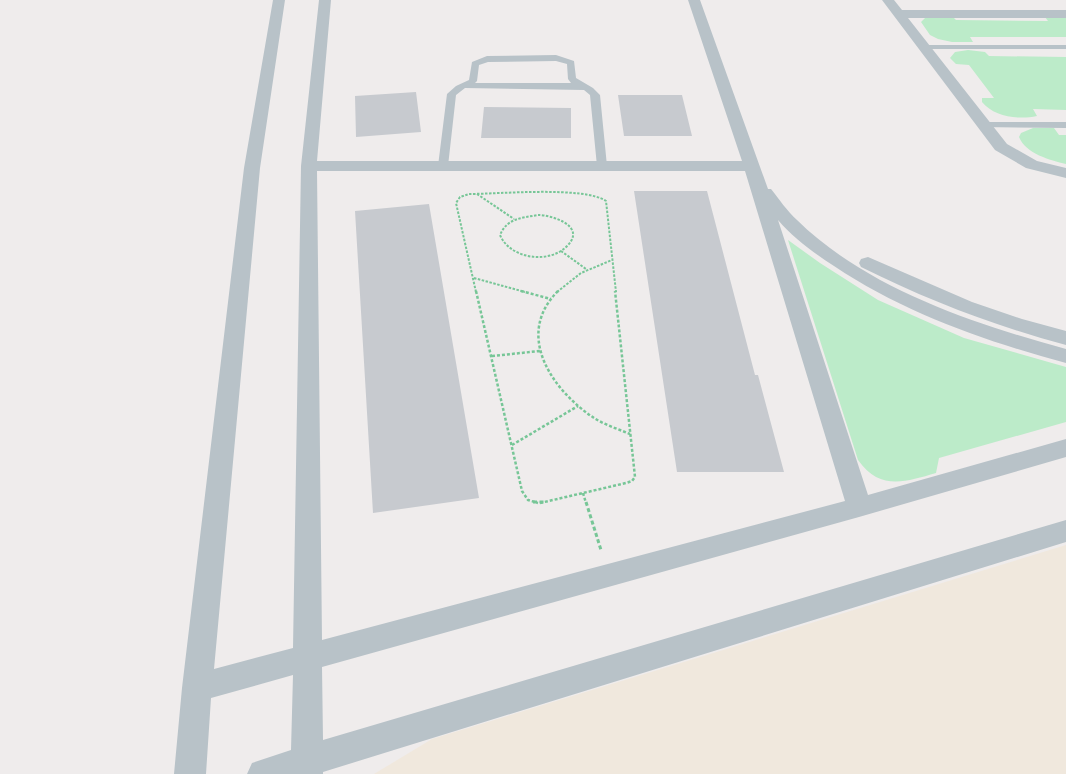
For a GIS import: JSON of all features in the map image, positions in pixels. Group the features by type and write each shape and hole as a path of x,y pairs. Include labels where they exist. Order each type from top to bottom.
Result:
{"street":[{"path":"190,774 197,688 252,168 279,0"},
{"path":"307,767 309,166 325,0"},
{"path":"694,0 754,173 859,507"},
{"path":"888,0 1001,147 1015,157 1036,166 1066,173"},
{"path":"899,14 1066,14"},
{"path":"309,166 602,166 754,173 794,215 829,240 900,279 988,316 1066,338"},
{"path":"754,173 771,202 792,225 819,248 859,274 893,293 938,314 989,334 1066,356"},
{"path":"197,688 859,507 1066,448"},
{"path":"263,774 307,767 1066,531"}],"lane":[{"path":"924,47 1066,46"},
{"path":"466,86 474,81 475,64 487,59 556,58 571,63 572,79 581,86 593,91 595,95 602,166"},
{"path":"443,166 452,94 459,88 466,86 581,86"},
{"path":"983,125 1066,125"}],"path":[{"path":"476,193 514,219"},
{"path":"476,193 579,194 600,196 606,201 635,477 632,481 539,503 531,502 526,498 522,490 456,203 460,197 476,193"},
{"path":"538,215 560,219 572,230 574,237 571,243 561,251 544,256 532,256 510,250 502,244 500,237 501,230 506,224 514,219 538,215"},
{"path":"561,251 586,269"},
{"path":"612,260 586,269 569,280 554,293 541,319 539,333 540,351 548,372 578,406 594,418 630,434"},
{"path":"474,278 551,299"},
{"path":"492,356 540,351"},
{"path":"512,445 578,406"},
{"path":"583,493 610,575"}],"green space":[{"path":"926,17 953,17 956,20 1048,21 1045,17 1066,18 1066,37 970,37 973,42 952,42 938,39 930,35 921,22"},
{"path":"968,50 985,52 989,56 1066,57 1066,110 1033,109 1037,116 1022,118 1007,116 993,111 982,102 982,98 994,98 969,65 956,64 950,58 955,52"},
{"path":"1033,128 1054,128 1059,135 1066,135 1066,164 1039,155 1027,148 1022,143 1019,137 1021,133"},
{"path":"788,240 820,263 878,300 964,338 1066,367 1066,422 939,458 936,473 914,479 894,482 875,476 866,470 858,460"}],"sand":[{"path":"1066,545 1066,774 374,774 432,739"}],"building":[{"path":"416,92 421,132 356,137 355,96"},
{"path":"618,95 682,95 692,136 624,136"},
{"path":"484,107 571,108 571,138 481,138"},
{"path":"634,191 707,191 755,375 758,375 784,472 677,472"},
{"path":"429,204 479,498 373,513 355,211"}]}
